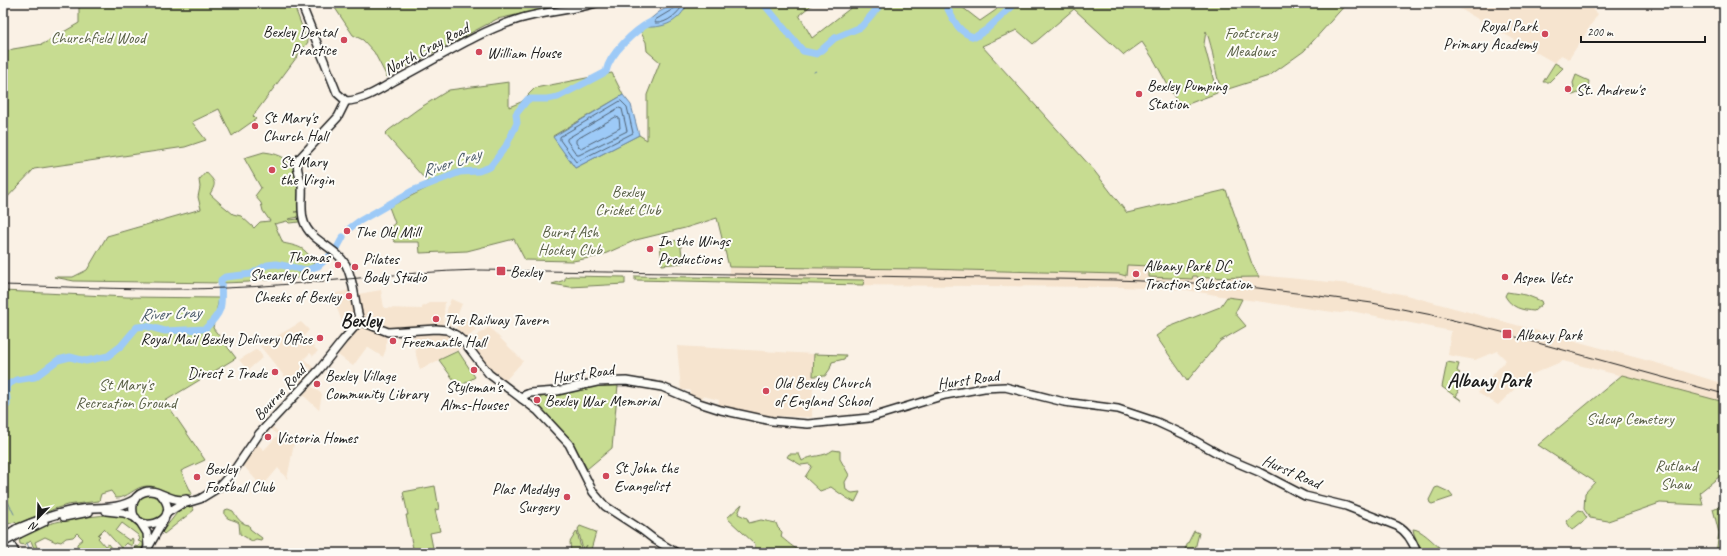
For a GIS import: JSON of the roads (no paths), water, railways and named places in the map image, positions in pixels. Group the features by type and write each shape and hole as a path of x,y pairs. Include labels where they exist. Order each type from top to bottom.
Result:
{"highway":[{"path":"3,532 15,553"},
{"path":"3,542 10,553"}],"main road":[{"path":"301,3 337,94 346,101 338,117 297,163 302,188 304,224 312,234 344,261 354,289 360,321 388,332 429,329 444,329 451,332 464,342 489,374 525,400 545,418 569,444 592,492 605,506 677,553"},
{"name":"North Cray Road","path":"346,101 354,101 391,83 484,33 527,17 574,9 596,3"},
{"name":"Bourne Road","path":"166,514 180,505 206,496 218,488 234,469 259,434 319,370 342,340 360,321"},
{"name":"Hurst Road","path":"525,400 540,392 562,390 603,381 633,382 666,389 714,408 772,421 808,424 869,418 946,395 990,388 1010,388 1064,402 1118,409 1163,424 1190,437 1226,458 1260,472 1306,496 1346,506 1397,526 1406,533 1414,545 1417,553"},
{"name":"Bourne Road","path":"161,495 173,500 182,500 198,496 221,484"},
{"path":"3,542 30,522 75,509 123,506 142,493 147,491 157,492 167,503 166,514 146,550"},
{"path":"135,499 132,509 147,533 146,550"},
{"path":"3,536 52,520 92,512 119,512 145,524 155,524 166,514"}],"water":[{"path":"676,3 688,3 676,19 665,25 645,27 643,25 659,12"},
{"path":"623,95 631,105 639,135 575,168 553,137"}],"waterway":[{"name":"River Cray","path":"763,3 803,51 817,54 835,38 861,27 882,3"},
{"name":"River Cray","path":"945,3 960,29 975,37 986,30 1016,3"},
{"name":"River Cray","path":"350,228 412,191 460,172 479,171 490,167 506,146 517,123 516,114 528,99 547,99 558,97 606,72 608,65 617,50 638,31 651,22"},
{"name":"River Cray","path":"337,248 343,237"},
{"name":"River Cray","path":"3,408 7,405 7,385 16,380 35,377 58,360 70,357 86,361 108,356 121,346 137,327 146,326 165,331 205,329 219,312 222,296 221,280 225,277 251,274 267,265 276,264 306,270 318,266 332,254"},
{"path":"3,492 14,514"},
{"path":"27,543 31,553"}],"railway":[{"path":"3,285 197,289 289,284 415,273 479,270 1116,280 1193,283 1258,288 1372,303 1432,315 1514,335"},
{"path":"1516,337 1724,394"}],"place":[{"name":"Royal Park Primary Academy","path":"1545,34"},
{"name":"Bexley Dental Practice","path":"344,40"},
{"name":"William House","path":"479,52"},
{"name":"St. Andrew's","path":"1568,89"},
{"name":"Bexley Pumping Station","path":"1139,94"},
{"name":"St Mary's Church Hall","path":"255,126"},
{"name":"St Mary the Virgin","path":"272,170"},
{"name":"The Old Mill","path":"347,231"},
{"name":"In the Wings Productions","path":"650,249"},
{"name":"Thomas Shearley Court","path":"338,265"},
{"name":"Pilates Body Studio","path":"355,267"},
{"name":"Bexley","path":"501,271"},
{"name":"Albany Park DC Traction Substation","path":"1136,274"},
{"name":"Aspen Vets","path":"1505,277"},
{"name":"Cheeks of Bexley","path":"349,296"},
{"name":"The Railway Tavern","path":"436,319"},
{"name":"Albany Park","path":"1507,334"},
{"name":"Royal Mail Bexley Delivery Office","path":"320,338"},
{"name":"Freemantle Hall","path":"393,341"},
{"name":"Styleman's Alms-Houses","path":"474,370"},
{"name":"Direct 2 Trade","path":"275,372"},
{"name":"Bexley Village Community Library","path":"317,384"},
{"name":"Old Bexley Church of England School","path":"766,391"},
{"name":"Bexley War Memorial","path":"537,400"},
{"name":"Victoria Homes","path":"268,437"},
{"name":"St John the Evangelist","path":"606,476"},
{"name":"Bexley Football Club","path":"197,477"},
{"name":"Plas Meddyg Surgery","path":"567,497"}],"district":[{"name":"Bexley","path":"361,320"},
{"name":"Albany Park","path":"1489,380"}],"park label":[{"name":"Churchfield Wood","path":"98,37"},
{"name":"Footscray Meadows","path":"1251,41"},
{"name":"Bexley Cricket Club","path":"628,200"},
{"name":"Burnt Ash Hockey Club","path":"570,240"},
{"name":"St Mary's Recreation Ground","path":"126,393"},
{"name":"Sidcup Cemetery","path":"1630,418"},
{"name":"Rutland Shaw","path":"1676,474"}]}
